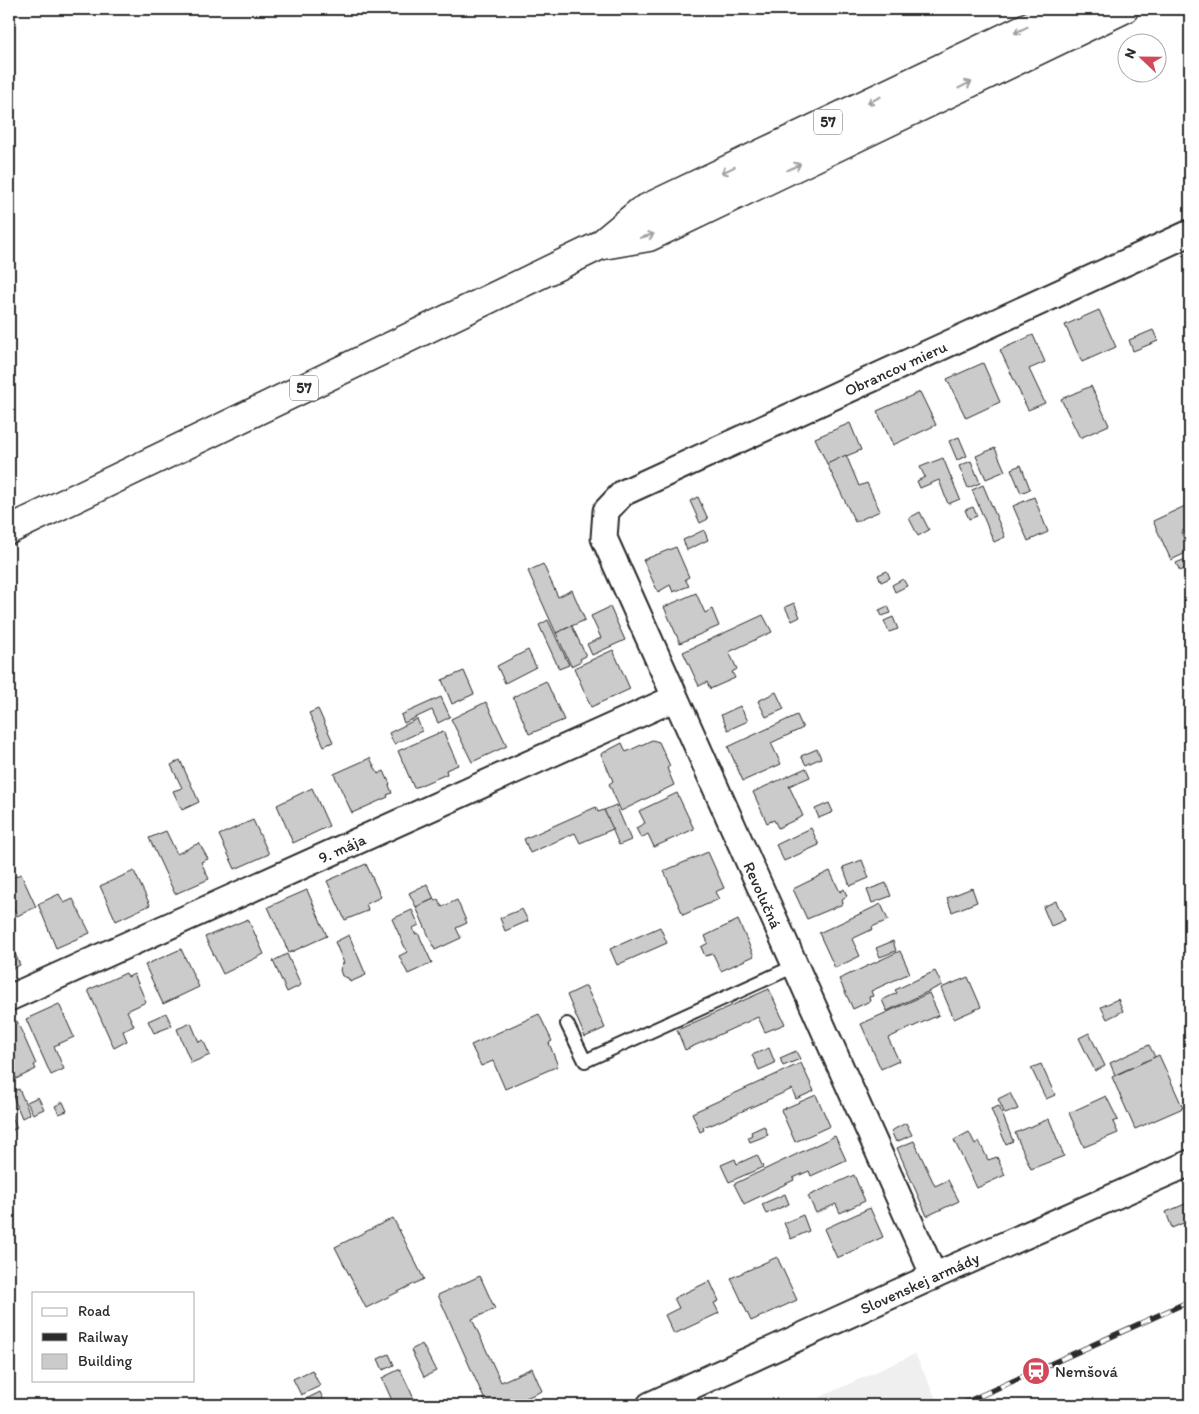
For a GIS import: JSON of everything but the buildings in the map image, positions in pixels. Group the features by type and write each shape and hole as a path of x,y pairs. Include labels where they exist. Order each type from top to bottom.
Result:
{"main road":[{"name":"57","path":"9,530 599,246 641,211 1065,9"},
{"name":"57","path":"599,246 649,236 1124,9"}],"street":[{"name":"Obrancov mieru","path":"606,512 623,493 1190,233"},
{"name":"Revolučná","path":"606,512 604,538 934,1276"},
{"name":"9. mája","path":"9,998 675,698"},
{"name":"Slovenskej armády","path":"650,1405 934,1276 1190,1163"}],"lane":[{"path":"567,1024 585,1061 795,966"}],"shaded area":[{"path":"915,1354 939,1405 803,1405"}],"railway":[{"path":"960,1405 1190,1301"}],"place":[{"name":"Nemšová","path":"1036,1371"}]}
